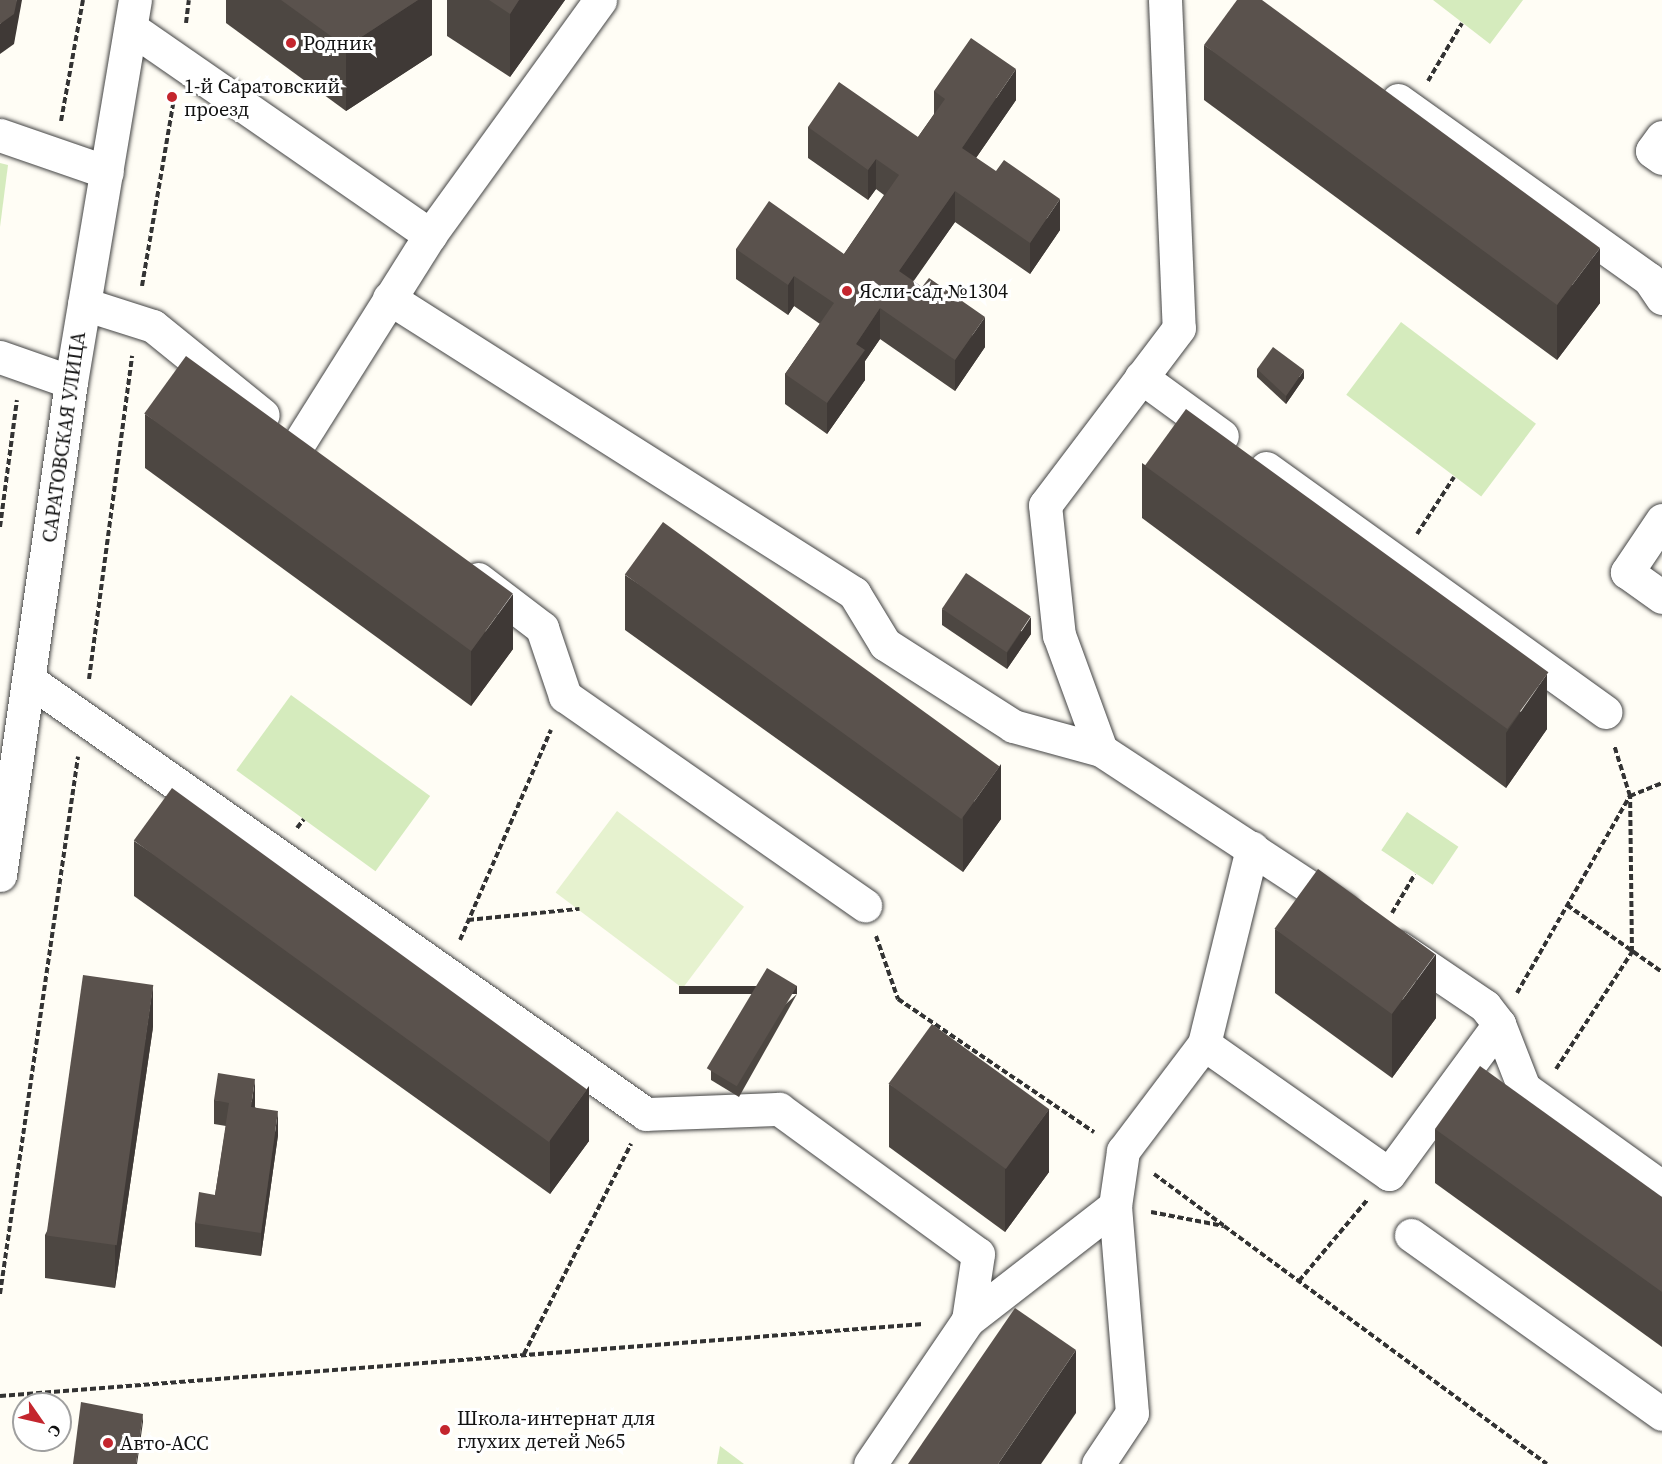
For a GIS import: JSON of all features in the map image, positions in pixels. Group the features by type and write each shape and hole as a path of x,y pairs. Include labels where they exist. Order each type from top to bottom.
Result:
{"street":[{"path":"299,443 430,235 600,0"},
{"path":"1101,750 1059,636 1045,505 1179,328 1165,0"},
{"path":"133,14 180,62 430,235"},
{"name":"САРАТОВСКАЯ УЛИЦА","path":"0,875 11,722 28,680 71,382 133,14"},
{"path":"1374,84 1649,279 1662,298"},
{"path":"0,135 107,172"},
{"path":"1662,137 1652,151 1662,158"},
{"path":"389,298 854,593 885,644 1013,726 1101,750 1252,848 1485,1006 1499,1024 1524,1088 1662,1187"},
{"path":"84,304 153,326 327,465"},
{"path":"0,357 71,382"},
{"path":"1141,377 1605,712"},
{"path":"1662,520 1627,572 1662,597"},
{"path":"458,564 542,628 566,696 865,905"},
{"path":"28,680 646,1114 779,1109 978,1254 968,1320"},
{"path":"1098,1464 1132,1413 1114,1206 1123,1151 1203,1044 1252,848"},
{"path":"1203,1044 1389,1174 1499,1024"},
{"path":"870,1464 968,1320 1114,1206"},
{"path":"1411,1235 1662,1414"}],"path":[{"path":"50,121 60,124 83,0"},
{"path":"0,1294 83,719 136,320 189,0"},
{"path":"1411,110 1462,23"},
{"path":"0,527 19,392"},
{"path":"1411,543 1454,477"},
{"path":"446,973 566,696"},
{"path":"1537,1097 1632,952 1630,796 1605,712"},
{"path":"1499,1024 1630,796 1662,783"},
{"path":"1379,934 1415,874"},
{"path":"1567,904 1662,972"},
{"path":"865,905 898,999 1123,1151 1547,1464"},
{"path":"468,920 579,909"},
{"path":"524,1355 646,1114"},
{"path":"1299,1281 1389,1174"},
{"path":"1114,1206 1224,1226"},
{"path":"0,1396 968,1320"}],"green space":[{"path":"1433,0 1523,0 1490,44"},
{"path":"0,163 8,165 0,227"},
{"path":"1401,322 1536,424 1481,496 1346,395"},
{"path":"291,695 430,796 375,871 236,770"},
{"path":"617,811 744,907 683,988 556,892"},
{"path":"1407,812 1458,847 1433,885 1381,850"},
{"path":"720,1446 744,1464 717,1464"}],"building":[{"path":"0,0 17,0 14,14 0,24"},
{"path":"281,0 418,0 346,47"},
{"path":"489,0 519,0 510,14"},
{"path":"1237,0 1262,0 1600,248 1557,305 1204,45"},
{"path":"971,38 1016,69 962,148 996,171 1004,160 1060,199 1030,243 955,191 899,271 922,287 929,278 985,317 955,360 880,308 856,344 865,350 827,403 785,374 834,303 794,276 788,285 736,249 769,201 844,254 899,175 876,159 868,170 808,127 839,82 918,137 945,99 934,91"},
{"path":"1273,347 1304,370 1286,396 1257,369"},
{"path":"186,356 513,593 471,651 144,413"},
{"path":"1186,409 1548,672 1507,729 1145,466"},
{"path":"663,522 1000,767 961,819 625,575"},
{"path":"966,573 1031,617 1007,652 942,609"},
{"path":"172,788 587,1090 549,1142 134,841"},
{"path":"1318,869 1435,954 1392,1014 1275,929"},
{"path":"767,968 797,986 737,1086 707,1068"},
{"path":"83,975 153,985 117,1245 46,1235"},
{"path":"932,1024 1049,1109 1006,1169 889,1084"},
{"path":"1480,1066 1662,1197 1662,1292 1435,1129"},
{"path":"218,1073 255,1079 251,1107 278,1111 261,1233 195,1223 199,1192 215,1195 229,1103 214,1100"},
{"path":"1015,1308 1076,1350 998,1464 908,1464"},
{"name":"Авто-АСС","path":"81,1402 143,1414 136,1464 73,1464"}],"place":[{"name":"Родник","path":"291,43"},
{"name":"1-й Саратовский проезд","path":"172,97"},
{"name":"Ясли-сад №1304","path":"847,291"},
{"name":"Школа-интернат для глухих детей №65","path":"445,1430"},
{"name":"Авто-АСС","path":"108,1443"}]}
